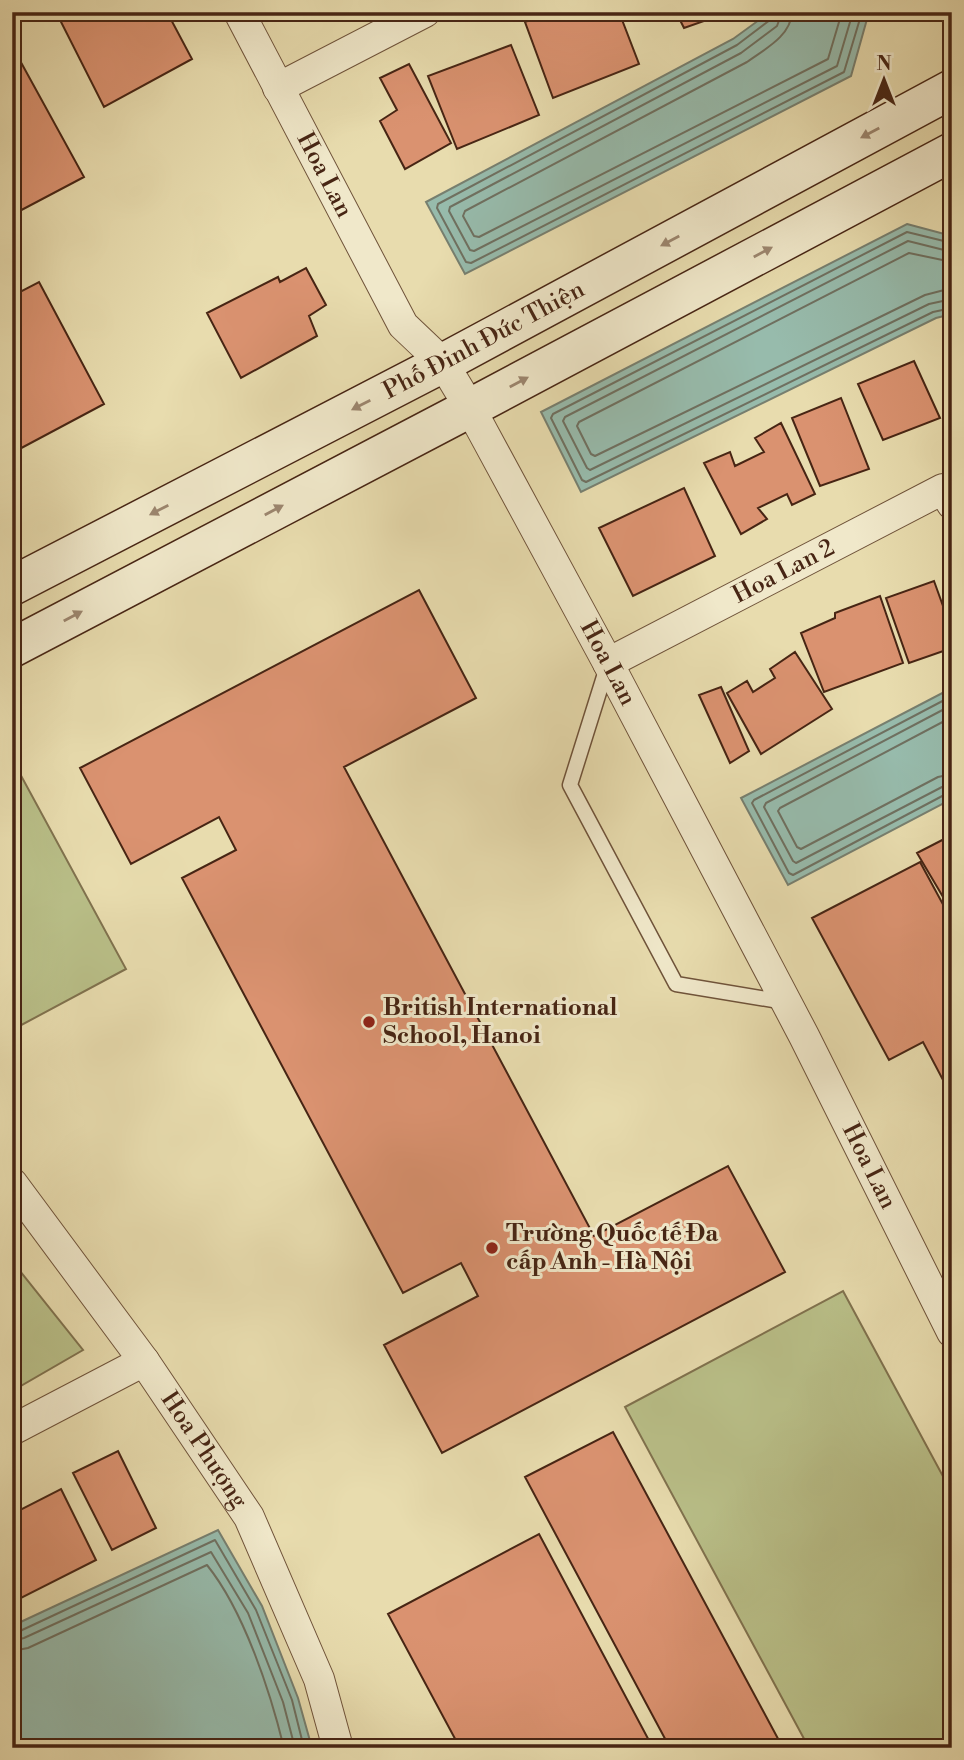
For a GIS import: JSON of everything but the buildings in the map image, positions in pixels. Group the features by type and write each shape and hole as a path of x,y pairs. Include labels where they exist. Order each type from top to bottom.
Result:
{"street":[{"name":"Hoa Lan","path":"239,12 403,325 443,363 608,663 786,1002 952,1332"},
{"path":"278,88 425,12"},
{"name":"Phố Đinh Đức Thiện","path":"12,586 443,363 952,89"},
{"path":"12,648 952,152"},
{"name":"Hoa Lan 2","path":"608,663 943,489 952,504"},
{"name":"Hoa Phượng","path":"12,1183 144,1361 249,1517 318,1679 338,1748"},
{"path":"12,1430 144,1361"}],"lane":[{"path":"608,663 570,785 676,984 786,1002"}],"green space":[{"path":"12,759 126,969 12,1030"},
{"path":"12,1261 83,1350 12,1391"},
{"path":"843,1291 952,1493 952,1748 809,1748 625,1407"}],"water":[{"path":"770,12 869,12 851,76 465,274 426,202 733,39"},
{"path":"907,224 952,236 952,314 936,318 581,492 541,412"},
{"path":"952,688 952,799 788,885 741,798"},
{"path":"218,1530 262,1606 298,1698 312,1748 12,1748 12,1626"}],"place":[{"name":"British International School, Hanoi","path":"369,1022"},
{"name":"Trường Quốc tế Đa cấp Anh - Hà Nội","path":"492,1248"}]}
